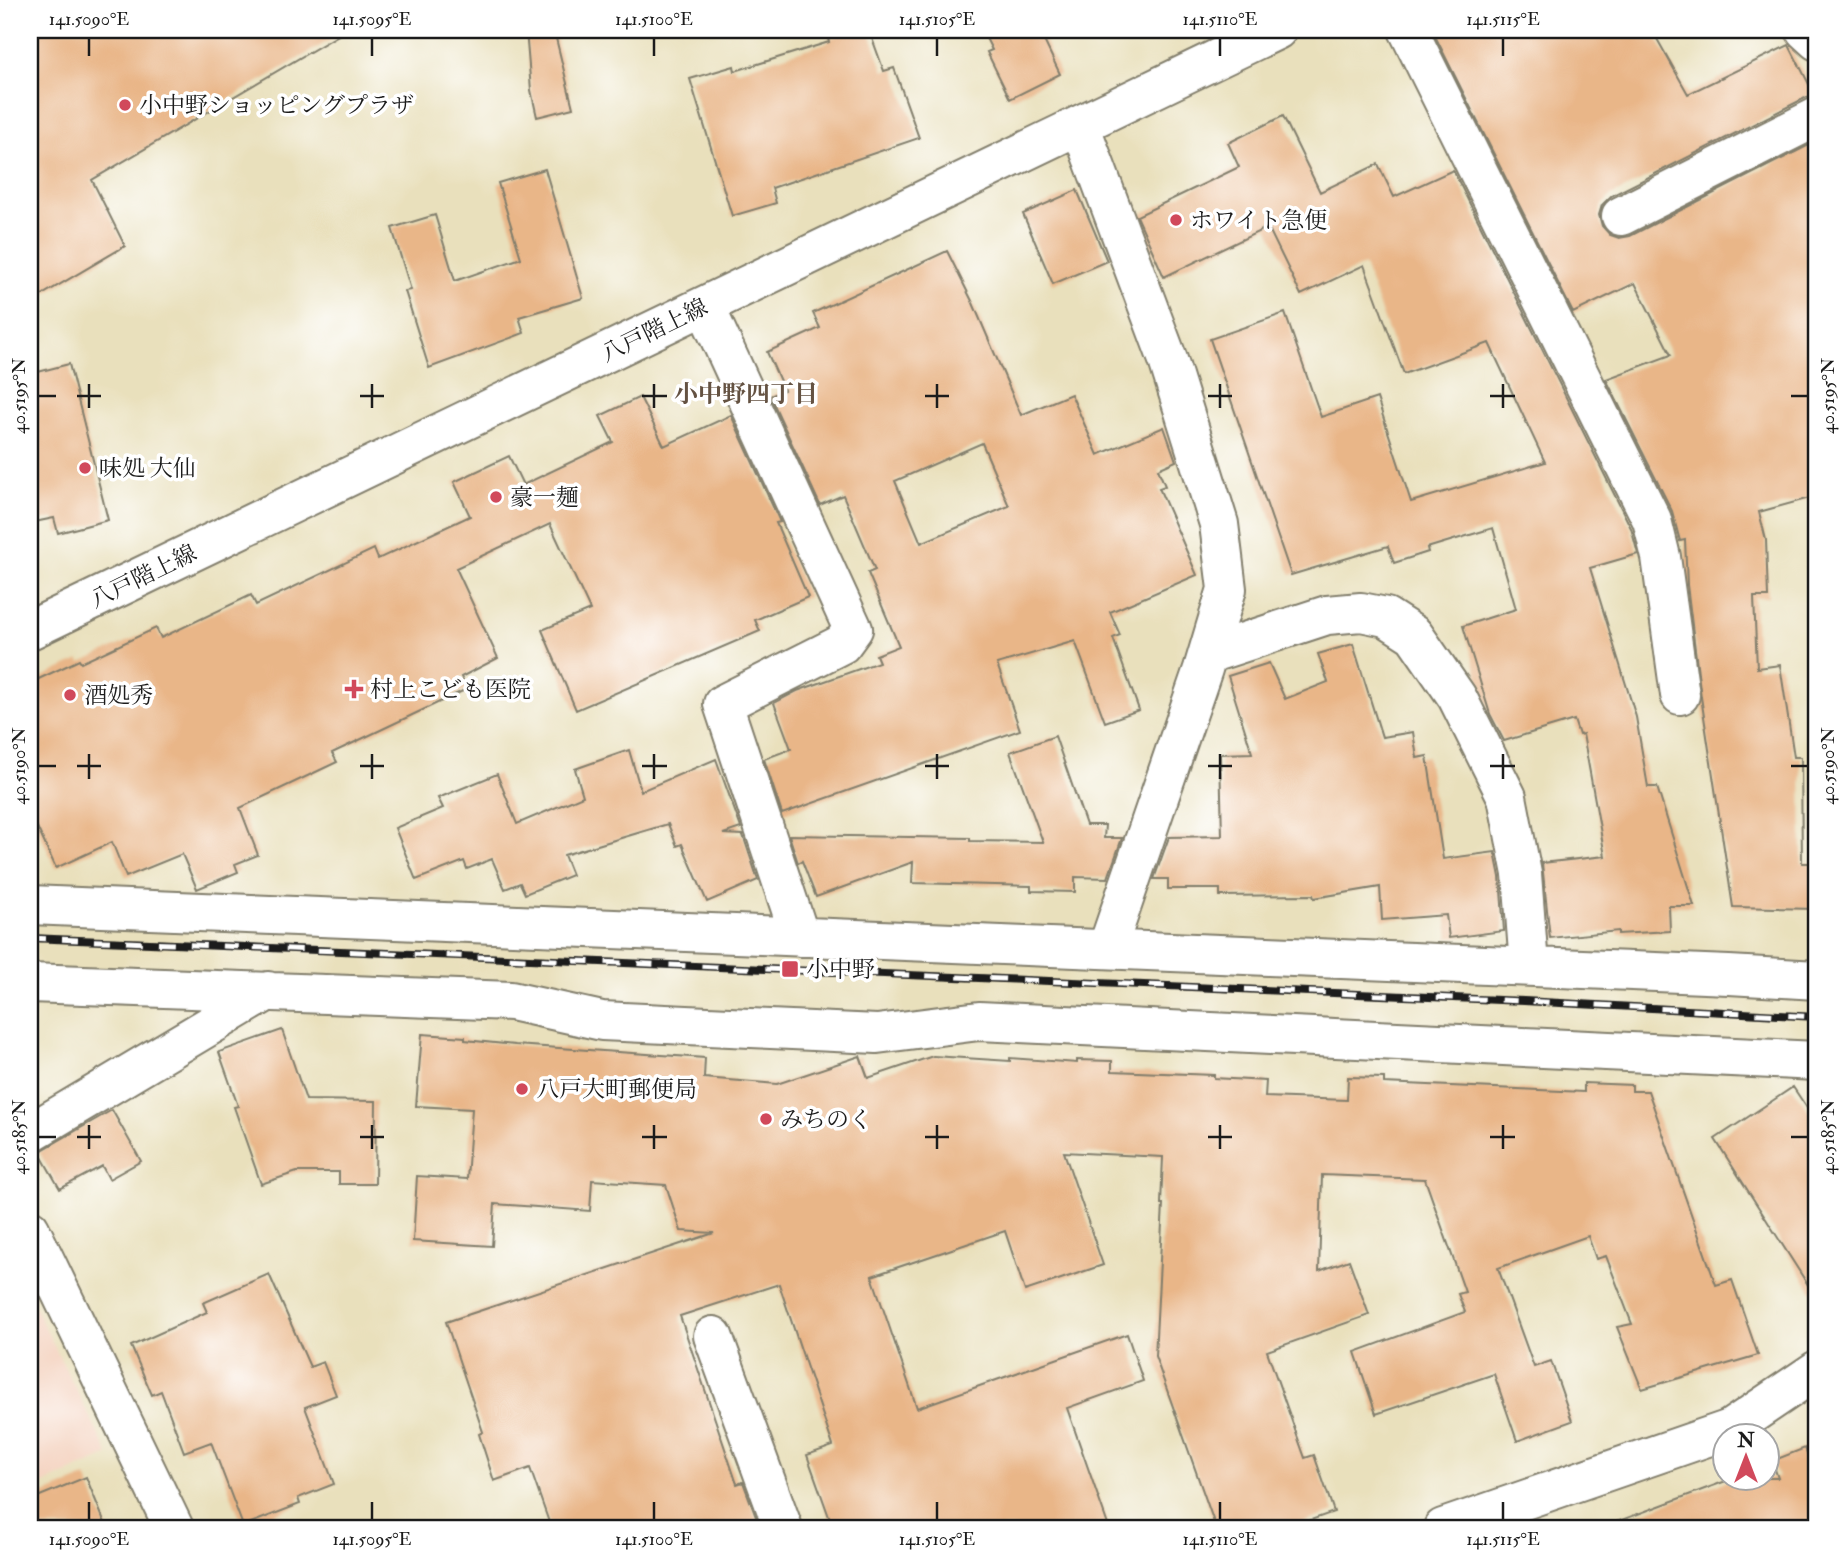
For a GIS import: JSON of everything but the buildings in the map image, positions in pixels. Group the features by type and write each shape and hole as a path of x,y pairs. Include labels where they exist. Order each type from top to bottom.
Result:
{"street":[{"name":"八戸階上線","path":"30,630 1277,30"},
{"path":"1408,30 1652,520 1661,558 1679,695"},
{"path":"1805,30 1817,41"},
{"path":"1621,216 1817,117"},
{"path":"1080,125 1168,360 1219,524 1227,589 1208,654 1107,949"},
{"path":"705,306 853,629 842,644 723,704 800,937"},
{"path":"1208,654 1327,615 1361,612 1386,617 1414,635 1457,697 1507,797 1522,874 1529,966"},
{"path":"30,905 1817,980"},
{"path":"30,983 511,1000 603,1021 849,1033 877,1034 979,1021 1817,1062"},
{"path":"30,1133 268,991"},
{"path":"30,1229 174,1528"},
{"path":"713,1336 783,1528"},
{"path":"1443,1528 1730,1429 1817,1370"}],"shaded area":[{"path":"30,1298 109,1455 30,1490"}],"railway":[{"path":"30,938 1524,1001 1817,1017"}],"place":[{"name":"小中野ショッピングプラザ","path":"125,105"},
{"name":"ホワイト急便","path":"1176,220"},
{"name":"味処 大仙","path":"85,468"},
{"name":"豪一麺","path":"496,497"},
{"name":"村上こども医院","path":"354,689"},
{"name":"酒処秀","path":"70,695"},
{"name":"小中野","path":"790,969"},
{"name":"八戸大町郵便局","path":"522,1089"},
{"name":"みちのく","path":"766,1119"}],"district":[{"name":"小中野四丁目","path":"746,394"}]}
